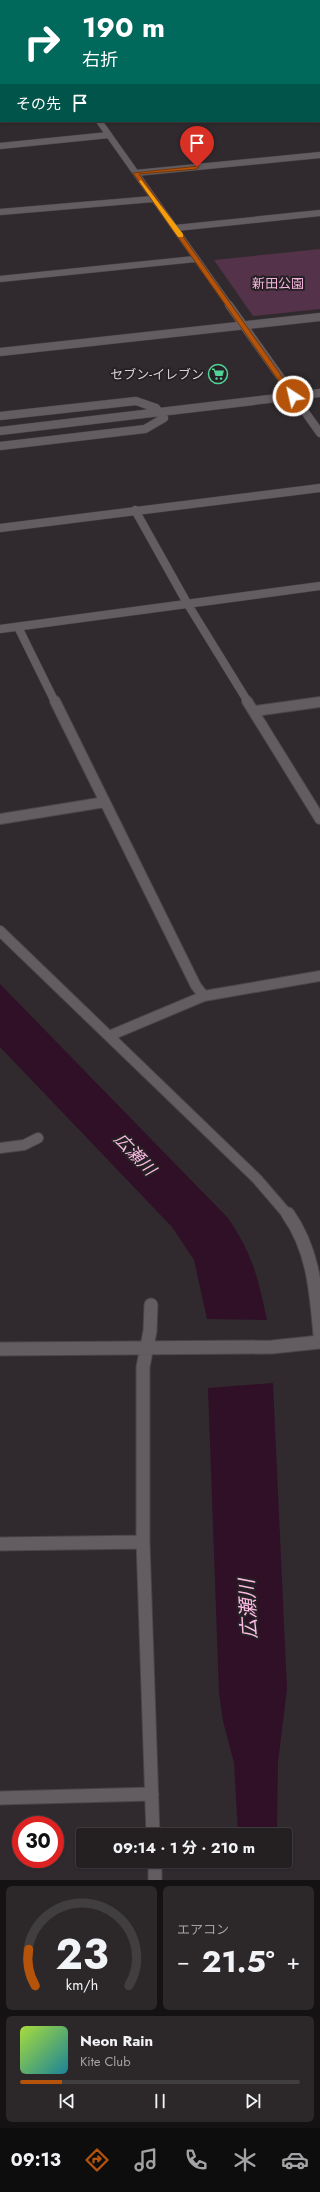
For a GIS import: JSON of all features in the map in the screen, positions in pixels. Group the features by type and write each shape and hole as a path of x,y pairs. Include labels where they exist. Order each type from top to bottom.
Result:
{"street":[{"path":"100,122 320,434"},
{"path":"0,146 109,135"},
{"path":"136,173 320,155"},
{"path":"0,212 153,199"},
{"path":"176,228 320,213"},
{"path":"0,279 195,259"},
{"path":"0,352 242,324 320,317"},
{"path":"0,431 320,393"},
{"path":"0,416 136,401 149,404 161,412 164,418 152,426 116,432 0,446"},
{"path":"0,528 320,488"},
{"path":"135,510 187,603 255,711 320,819"},
{"path":"0,629 320,586"},
{"path":"18,627 196,986 204,996"},
{"path":"255,711 320,702"},
{"path":"0,820 105,802"},
{"path":"0,931 110,1036 281,1206 302,1236 309,1254 314,1275 320,1335"},
{"path":"110,1036 204,996 320,976"},
{"path":"0,1148 24,1144 38,1138"},
{"path":"151,1304 150,1331 143,1367 144,1542 154,1828"},
{"path":"0,1349 272,1347 320,1342"},
{"path":"0,1544 144,1542"},
{"path":"0,1798 152,1794"},
{"path":"155,1868 155,1880"}],"green space":[{"name":"新田公園","path":"320,249 320,309 253,316 214,260"}],"water":[{"name":"広瀬川","path":"0,984 228,1218 249,1255 254,1267 267,1320 207,1319 194,1260 172,1227 0,1047"},
{"name":"広瀬川","path":"273,1383 287,1689 278,1762 277,1828 238,1828 234,1763 223,1721 219,1693 208,1388"}],"slow traffic":[{"path":"141,181 180,235"}],"place":[{"name":"セブン-イレブン","path":"218,374"}],"route":[{"path":"197,167 136,173 153,199 176,228 195,259 293,396"}]}
